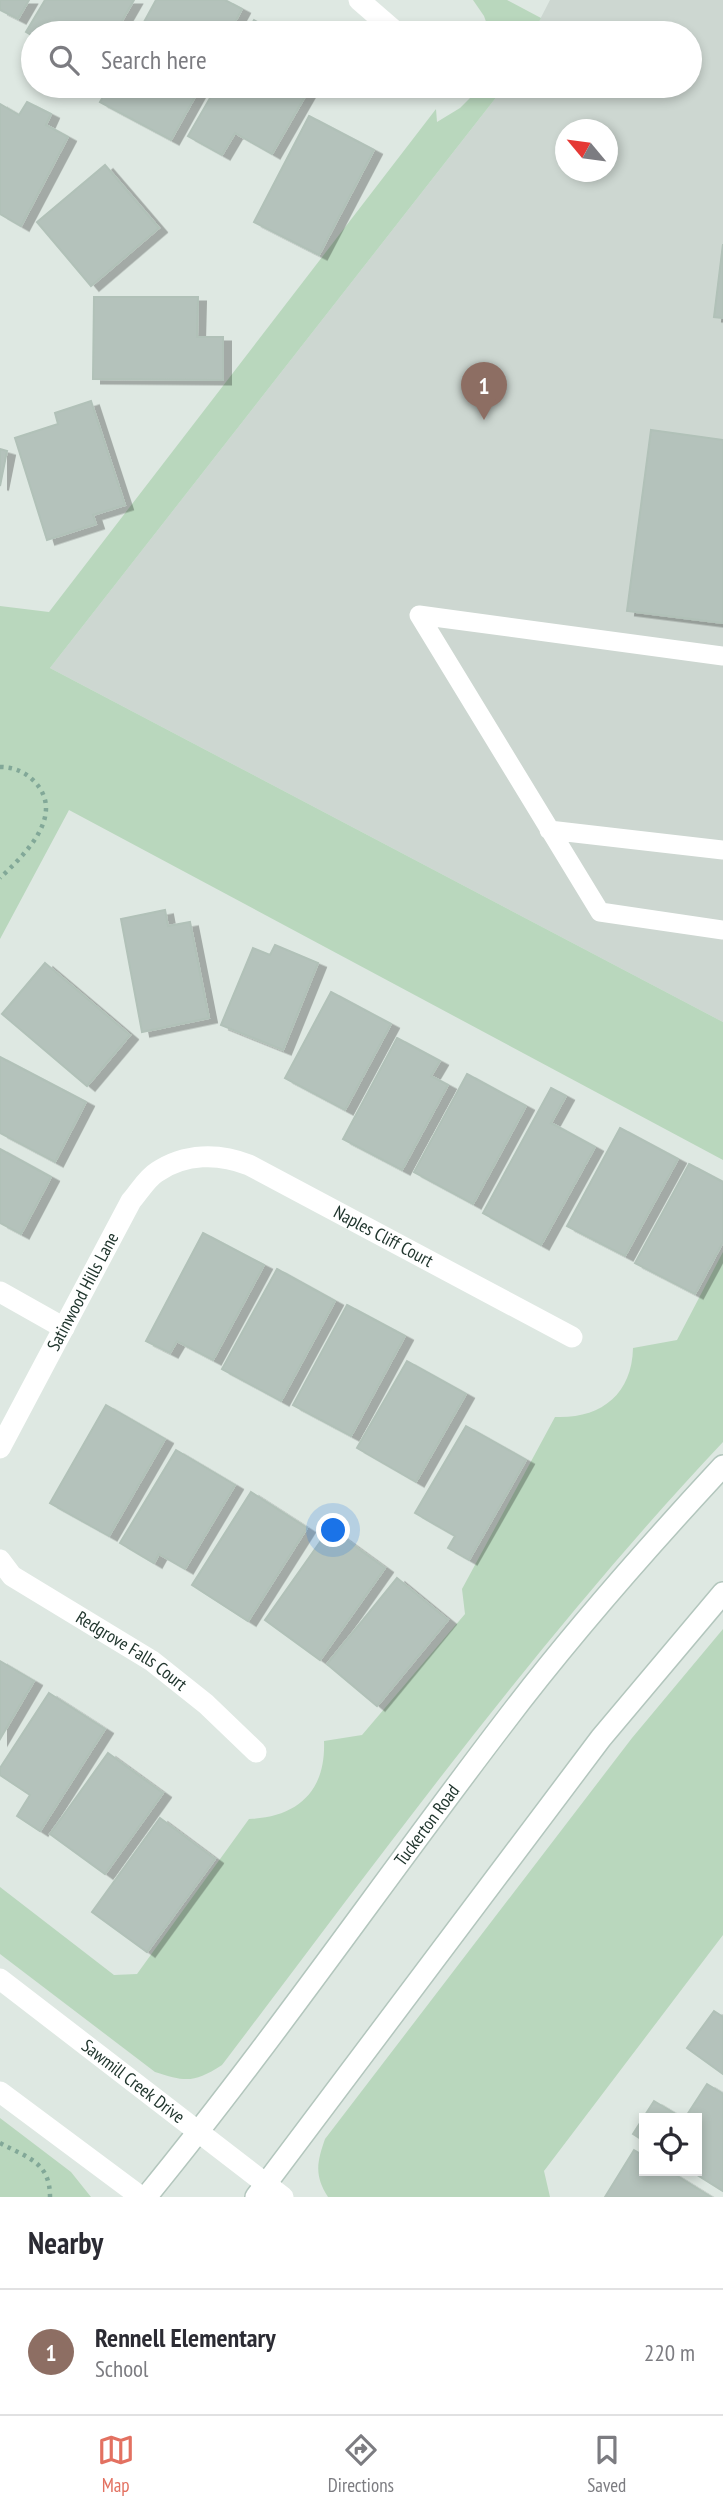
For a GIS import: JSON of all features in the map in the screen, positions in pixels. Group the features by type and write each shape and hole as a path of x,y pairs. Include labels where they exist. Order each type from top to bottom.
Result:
{"street":[{"path":"359,0 383,21"},
{"name":"Satinwood Hills Lane","path":"0,1448 131,1201 156,1172 189,1157"},
{"name":"Naples Cliff Court","path":"189,1157 231,1158 249,1165 572,1337"},
{"path":"0,1292 64,1328"},
{"name":"Tuckerton Road","path":"146,2197 200,2130 503,1723 571,1637 723,1466"},
{"name":"Redgrove Falls Court","path":"0,1560 12,1576 152,1661 206,1704 256,1752"},
{"path":"268,2193 601,1738 723,1593"},
{"name":"Sawmill Creek Drive","path":"0,1979 200,2130 268,2193"},
{"path":"0,2092 141,2197"}],"lane":[{"path":"723,656 419,615 600,912 723,930"},
{"path":"550,830 723,850"}],"path":[{"path":"0,767 19,770 29,776 37,784 47,806 45,820 36,838 0,878"},
{"path":"0,2143 41,2165 50,2179 50,2197"}],"shaded area":[{"path":"550,0 723,0 723,1022 50,668 496,98 702,98 702,21 539,21"}],"green space":[{"path":"473,0 507,0 541,18 539,21 486,21"},
{"path":"470,98 496,98 50,668 723,1022 723,1160 69,810 0,939 0,606 49,612 436,109 437,122 460,108"},
{"path":"723,1252 723,1442 590,1591 527,1668 222,2065 190,2079 155,2072 0,1954 0,1887 114,1975 137,1974 249,1819 282,1813 306,1798 320,1774 324,1741 362,1735 465,1614 462,1589 555,1417 586,1414 610,1401 627,1379 633,1348 677,1340"},
{"path":"723,1629 723,1935 544,2171 550,2197 328,2197 320,2182 318,2168 325,2139 632,1738"},
{"path":"0,2118 71,2172 91,2197 0,2197"}],"building":[{"path":"0,0 29,0 18,19 0,10"},
{"path":"45,0 134,0 122,21 33,21"},
{"path":"156,0 225,0 242,9 236,21 145,21"},
{"path":"102,98 194,98 171,140 100,102"},
{"path":"210,98 304,98 272,154 235,133 222,155 188,136"},
{"path":"27,102 51,114 46,125 68,137 21,226 0,214 0,104 19,115"},
{"path":"309,116 374,150 319,255 254,222"},
{"path":"105,165 159,228 91,286 37,222"},
{"path":"723,244 723,318 714,317"},
{"path":"94,297 198,297 197,337 223,337 223,380 93,379"},
{"path":"91,401 125,505 93,515 96,524 47,540 15,438 58,424 55,413"},
{"path":"651,430 723,440 723,623 627,611"},
{"path":"0,449 7,451 0,486"},
{"path":"165,910 168,926 190,922 209,1018 142,1032 121,919"},
{"path":"275,945 318,963 283,1050 221,1025 253,948 270,955"},
{"path":"45,963 130,1035 87,1086 2,1014"},
{"path":"331,992 391,1024 345,1110 285,1078"},
{"path":"397,1038 440,1061 431,1076 448,1085 402,1170 343,1139"},
{"path":"0,1057 86,1102 55,1162 0,1133"},
{"path":"467,1074 526,1106 473,1204 414,1172"},
{"path":"551,1088 566,1096 551,1123 595,1147 541,1245 483,1213"},
{"path":"620,1128 678,1159 625,1256 567,1226"},
{"path":"0,1149 51,1177 21,1234 0,1223"},
{"path":"689,1164 723,1182 723,1242 695,1294 635,1263"},
{"path":"203,1233 264,1265 213,1360 177,1341 170,1353 146,1341"},
{"path":"277,1269 335,1301 281,1401 222,1369"},
{"path":"347,1305 405,1336 351,1436 293,1405"},
{"path":"407,1361 466,1394 416,1482 357,1448"},
{"path":"106,1405 165,1439 109,1536 50,1503"},
{"path":"466,1426 526,1460 469,1560 448,1548 455,1536 415,1513"},
{"path":"176,1450 235,1485 185,1569 159,1554 154,1563 120,1543"},
{"path":"251,1492 307,1528 248,1621 192,1585"},
{"path":"330,1528 385,1568 320,1660 265,1620"},
{"path":"397,1578 448,1620 377,1706 327,1664"},
{"path":"0,1661 34,1681 0,1739"},
{"path":"49,1693 105,1729 40,1831 17,1816 30,1795 0,1775 0,1768"},
{"path":"108,1753 163,1793 105,1874 50,1834"},
{"path":"160,1818 215,1859 147,1952 92,1912"},
{"path":"714,2011 723,2017 723,2074 687,2048"},
{"path":"707,2084 723,2094 723,2191 699,2176 702,2176 702,2113 688,2113"},
{"path":"654,2101 674,2113 646,2113"},
{"path":"639,2125 639,2138 633,2134"},
{"path":"634,2150 639,2153 639,2176 677,2176 711,2197 605,2197"}],"place":[{"name":"Rennell Elementary","path":"484,420"}]}
